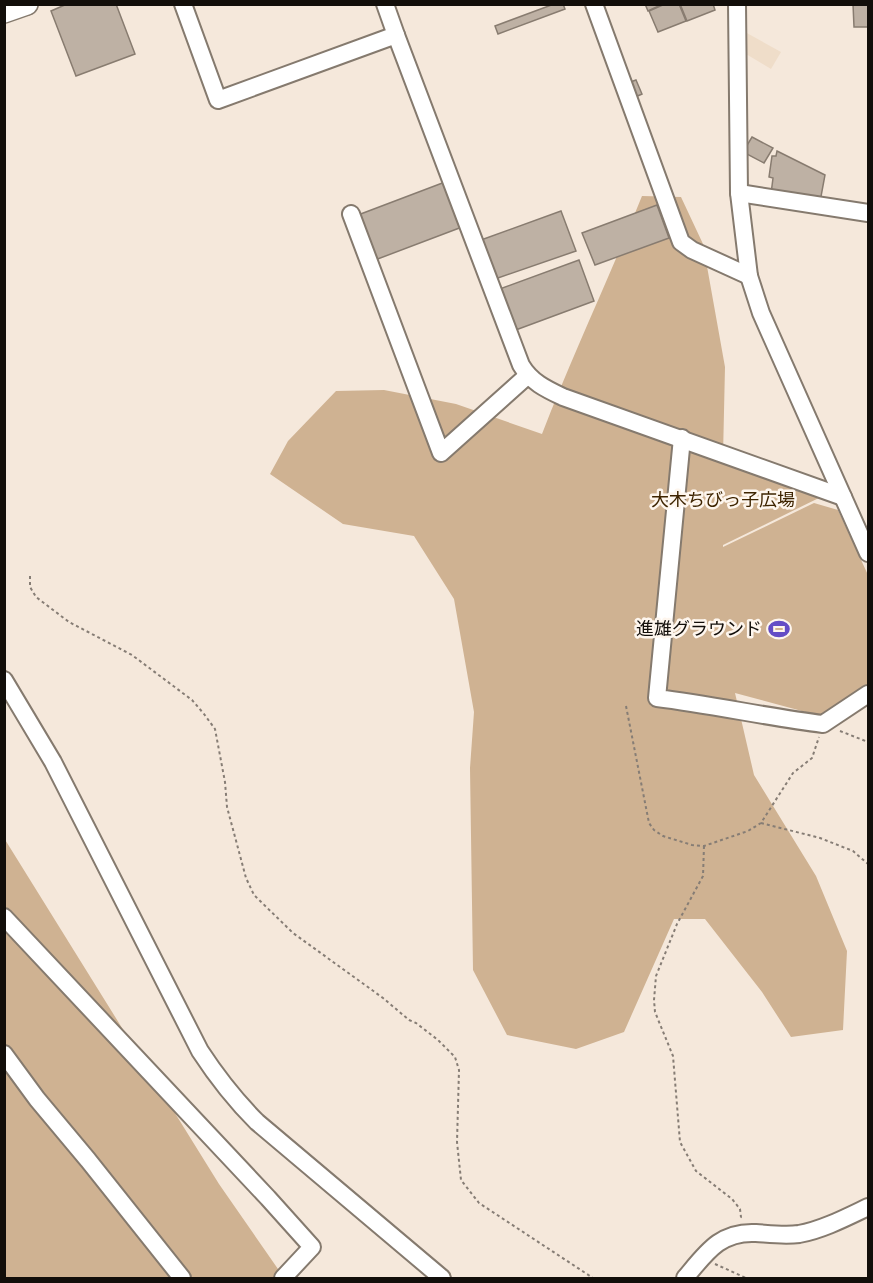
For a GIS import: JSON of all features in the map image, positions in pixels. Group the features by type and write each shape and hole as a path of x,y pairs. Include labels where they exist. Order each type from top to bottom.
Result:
{"main road":[{"path":"4,12 27,4"}],"street":[{"path":"183,4 218,100 396,35"},
{"path":"386,4 527,376 563,397 843,497"},
{"path":"594,4 681,242 692,250 749,276"},
{"path":"737,4 739,193 749,276 761,313 868,553"},
{"path":"739,193 868,213"},
{"path":"351,214 441,453 527,376"},
{"path":"682,438 657,698 823,724 868,694"},
{"path":"4,680 53,762 200,1051 217,1077 257,1122 442,1278"},
{"path":"4,917 312,1247 283,1278"},
{"path":"4,1054 37,1099 182,1278"},
{"path":"685,1278 705,1255 722,1240 733,1234 801,1234 868,1207"}],"path":[{"path":"30,576 30,587 36,597 69,622 132,655 192,700 204,714 214,729 225,782 227,807 246,878 254,895 293,933 416,1023 456,1057 459,1070 457,1142 461,1180 479,1203 593,1278"},
{"path":"626,706 649,823 663,836 692,845 704,846 730,839 761,823 793,773 812,758 823,724 868,742"},
{"path":"761,823 820,838 853,851 868,864"},
{"path":"704,846 703,876 676,924 656,976 654,1000 655,1012 673,1056 680,1142 696,1171 732,1199 740,1209 741,1217 734,1225"},
{"path":"705,1255 717,1265 746,1278"}],"shaded area":[{"path":"745,32 781,52 771,69 746,54"}],"green space":[{"name":"大木ちびっ子広場","path":"642,196 681,197 703,244 725,367 723,456 827,494 723,547 814,503 838,510 868,575 868,687 824,717 735,693 754,775 816,876 847,951 843,1030 791,1037 762,992 705,919 674,919 624,1032 576,1049 507,1035 473,970 470,768 474,712 454,599 414,536 343,524 270,474 288,441 336,391 384,390 456,404 542,434"},
{"path":"4,838 219,1184 278,1269 290,1278 5,1278"}],"building":[{"path":"67,4 116,4 135,54 76,76 51,11"},
{"path":"554,4 563,4 565,9 498,34 495,26"},
{"path":"645,4 663,4 648,11"},
{"path":"665,4 679,4 686,21 658,32 649,11"},
{"path":"680,4 713,4 715,10 687,21"},
{"path":"853,4 868,4 868,27 854,27"},
{"path":"636,80 642,94 631,99 625,84"},
{"path":"752,137 773,148 764,163 743,152"},
{"path":"777,151 825,175 820,202 771,194 773,178 769,177 772,156 776,156"},
{"path":"445,182 462,227 375,260 358,215"},
{"path":"657,205 669,238 595,265 582,233"},
{"path":"561,211 576,251 495,279 481,240"},
{"path":"579,260 594,301 513,331 497,290"}],"place":[{"name":"進雄グラウンド","path":"779,629"}]}
